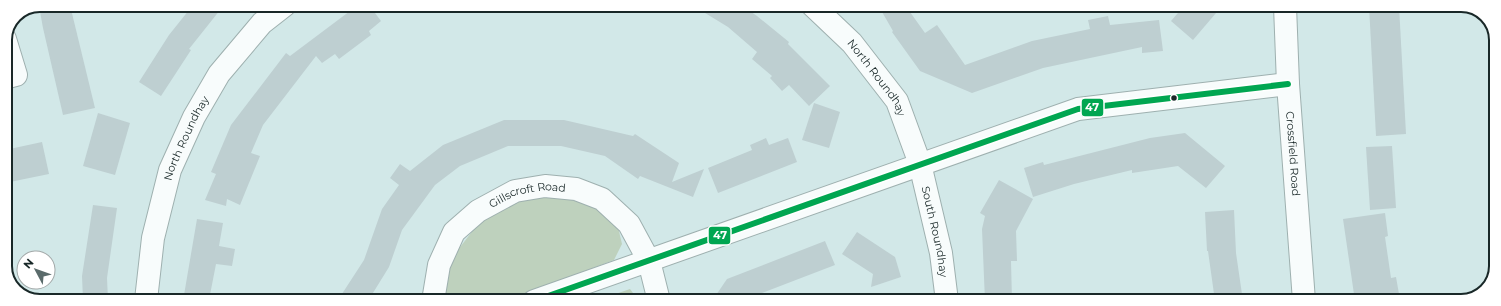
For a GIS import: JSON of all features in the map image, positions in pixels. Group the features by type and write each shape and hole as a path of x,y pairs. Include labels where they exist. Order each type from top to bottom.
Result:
{"street":[{"name":"North Roundhay","path":"147,294 153,238 170,170 194,117 220,74 262,23 276,12"},
{"name":"North Roundhay","path":"819,12 852,43 897,101 920,164"},
{"name":"Crossfield Road","path":"1285,12 1288,84 1303,294"},
{"path":"12,62 16,75 12,76"},
{"path":"554,294 1078,109 1288,84"},
{"name":"South Roundhay","path":"920,164 941,253 946,294"},
{"name":"Gillscroft Road","path":"434,294 439,265 454,232 478,210 515,191 545,186 576,189 602,199 629,224 649,261 657,294"}],"green space":[{"path":"551,193 588,199 618,227 622,244 614,260 524,294 445,294 447,264 481,220 514,197"},
{"path":"630,289 634,294 615,294"}],"building":[{"path":"40,12 72,12 95,108 63,115"},
{"path":"187,12 218,12 189,49 191,50 161,96 139,82 169,35"},
{"path":"349,12 374,12 381,21 369,31 371,35 339,59 335,54 322,63 316,56 263,125 251,153 260,156 240,205 227,199 226,206 205,200 216,174 211,172 231,125 286,53 290,56"},
{"path":"703,12 751,12 789,42 788,44 830,86 809,106 789,85 782,91 770,78 772,76 752,59 757,52 728,27"},
{"path":"882,12 910,12 925,33 937,25 965,65 1032,41 1090,29 1088,20 1108,16 1110,25 1159,20 1163,51 1142,53 1142,47 1043,68 972,93 920,71 892,32 893,31"},
{"path":"1179,12 1217,12 1193,40 1171,21"},
{"path":"1369,12 1399,12 1406,134 1376,136"},
{"path":"814,103 840,112 829,148 802,140"},
{"path":"98,113 130,123 115,175 83,166"},
{"path":"504,120 564,120 633,136 635,134 679,163 672,182 704,169 693,197 640,176 638,179 605,156 561,146 508,146 460,166 435,185 402,230 389,267 372,294 342,294 364,260 382,209 399,185 390,178 400,164 410,171 443,145"},
{"path":"1185,133 1225,166 1206,188 1178,166 1132,173 1132,170 1074,184 1033,197 1024,168 1043,162 1044,165 1150,138"},
{"path":"766,138 769,145 788,138 797,162 718,193 708,168 752,150 750,145"},
{"path":"42,142 49,174 12,182 12,148"},
{"path":"1392,146 1396,208 1370,210 1366,147"},
{"path":"999,180 1033,199 1016,231 1017,261 1011,261 1012,294 985,294 982,229 985,216 980,213"},
{"path":"93,205 117,208 107,278 108,294 83,294 82,276"},
{"path":"1234,210 1236,253 1242,294 1214,294 1207,251 1205,212"},
{"path":"1385,213 1388,236 1385,237 1391,278 1396,277 1399,294 1354,294 1343,219"},
{"path":"197,219 223,223 219,246 235,249 232,266 216,264 210,294 184,294"},
{"path":"857,232 895,257 901,277 871,287 873,274 842,254"},
{"path":"825,241 835,265 759,294 717,294 727,279"}],"transit line":[{"name":"47","path":"554,294 1078,109 1288,84"}]}
